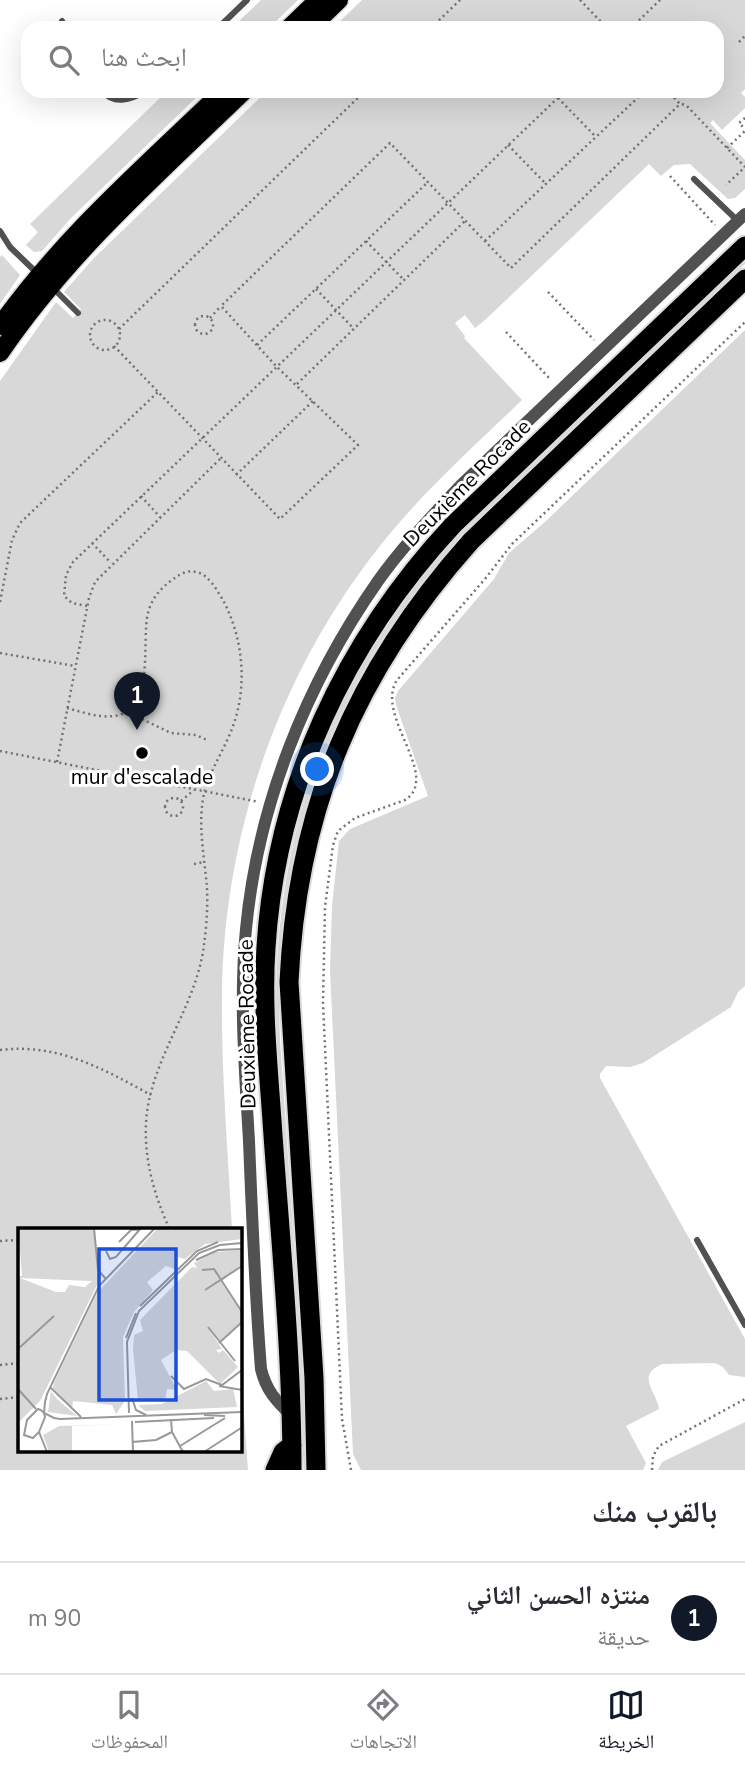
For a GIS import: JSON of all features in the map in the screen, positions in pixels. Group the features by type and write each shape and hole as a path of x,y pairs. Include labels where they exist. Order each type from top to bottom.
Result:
{"highway":[{"name":"Deuxième Rocade","path":"292,1470 291,1415 265,1018 265,970 269,910 282,839 298,781 315,735 364,639 428,551 745,246"},
{"name":"Deuxième Rocade","path":"316,1460 314,1378 289,982 293,924 300,878 327,777 348,723 369,682 405,622 440,576 471,541 745,279"},
{"path":"275,1470 283,1452 292,1445"},
{"path":"316,1460 324,1470"}],"main road":[{"path":"296,21 318,0"},
{"path":"317,21 339,0"},
{"path":"0,353 45,280 94,215 216,98"},
{"path":"0,326 237,98"}],"street":[{"path":"291,1415 274,1399 263,1380 261,1369 242,993 247,916 255,865 270,803 290,743 315,686 344,632 379,579 418,531 461,485 741,217"}],"lane":[{"path":"225,21 247,0"},
{"path":"110,98 116,101 131,98"},
{"path":"694,178 741,217"},
{"path":"0,231 10,247 78,313"},
{"path":"697,1240 745,1325"}],"path":[{"path":"438,21 460,0"},
{"path":"580,0 600,21"},
{"path":"638,21 660,0"},
{"path":"739,42 745,36"},
{"path":"119,329 358,98"},
{"path":"87,606 69,602 63,592 69,567 201,437 558,98 596,136"},
{"path":"485,241 637,98"},
{"path":"674,98 687,106 745,167 726,185"},
{"path":"210,318 390,143 511,268 680,104"},
{"path":"727,148 745,130 739,123 745,118"},
{"path":"508,145 546,184"},
{"path":"670,176 723,234"},
{"path":"257,345 428,182"},
{"path":"296,384 466,221"},
{"path":"366,241 404,280"},
{"path":"316,289 354,328"},
{"path":"548,292 603,349"},
{"path":"114,346 280,519 358,445 276,366 221,306"},
{"path":"203,316 210,318 213,325 210,332 203,335 196,331 196,320 203,316"},
{"path":"101,320 112,321 119,329 119,338 114,346 106,349 97,347 91,340 91,330 101,320"},
{"path":"351,1470 342,1419 322,971 325,907 335,838 348,821 411,797 417,786 416,774 392,706 391,692 397,680 512,544 745,322"},
{"path":"506,332 560,390"},
{"path":"0,602 12,540 20,523 158,391"},
{"path":"236,475 314,401"},
{"path":"57,762 94,582 221,458"},
{"path":"141,496 160,517"},
{"path":"92,543 111,564"},
{"path":"127,712 139,696 144,676 147,620 152,603 161,588 178,576 189,571 199,572 207,578 225,605 238,642 242,687 236,718 204,792 202,812 207,911 202,956 194,987 163,1055 151,1095 146,1131 149,1169 169,1228"},
{"path":"0,653 75,666"},
{"path":"67,708 105,716 127,712 171,733 196,735 207,740"},
{"path":"0,751 270,803"},
{"path":"181,801 194,790"},
{"path":"172,798 181,801 183,810 180,814 171,816 166,804 168,800 172,798"},
{"path":"194,864 204,862"},
{"path":"0,1050 40,1049 74,1057 151,1095"},
{"path":"0,1241 18,1240"},
{"path":"0,1365 18,1363"},
{"path":"0,1399 18,1397"},
{"path":"652,1470 653,1456 659,1446 745,1399"}],"shaded area":[{"path":"261,0 298,0 276,21 239,21"},
{"path":"362,0 745,0 745,89 741,93 745,97 745,108 722,130 713,120 710,123 745,160 745,189 735,198 728,199 690,164 674,165 661,176 649,164 484,321 475,328 465,315 455,323 464,338 522,400 444,475 399,523 359,573 324,627 294,683 269,742 249,803 235,866 226,929 222,993 232,1228 18,1228 18,1452 242,1452 242,1386 248,1470 0,1470 0,381 56,302 73,318 81,309 64,292 94,258 260,98 724,98 724,21 340,21"},
{"path":"160,98 196,98 71,218 42,251 34,252 26,245 38,232 30,224"},
{"path":"2,255 20,275 0,304 0,257"},
{"path":"745,257 745,264 468,529 421,584 381,642 347,701 320,763 300,828 287,895 280,965 280,1038 306,1424 307,1470 304,1470 277,1038 276,982 288,872 316,765 336,714 361,665 391,617 426,570 465,526"},
{"path":"745,330 745,986 738,992 731,1007 643,1063 630,1067 606,1066 600,1078 745,1339 745,1377 729,1375 723,1367 715,1363 662,1364 654,1369 649,1379 659,1409 626,1426 646,1463 643,1470 361,1470 353,1454 330,971 332,906 339,841 350,829 428,796 396,705 398,691 494,579 509,553 546,521"},
{"path":"745,1422 745,1470 658,1470 662,1462"}],"place":[{"name":"منتزه الحسن الثاني","path":"137,730"},
{"name":"mur d'escalade","path":"142,753"}]}
